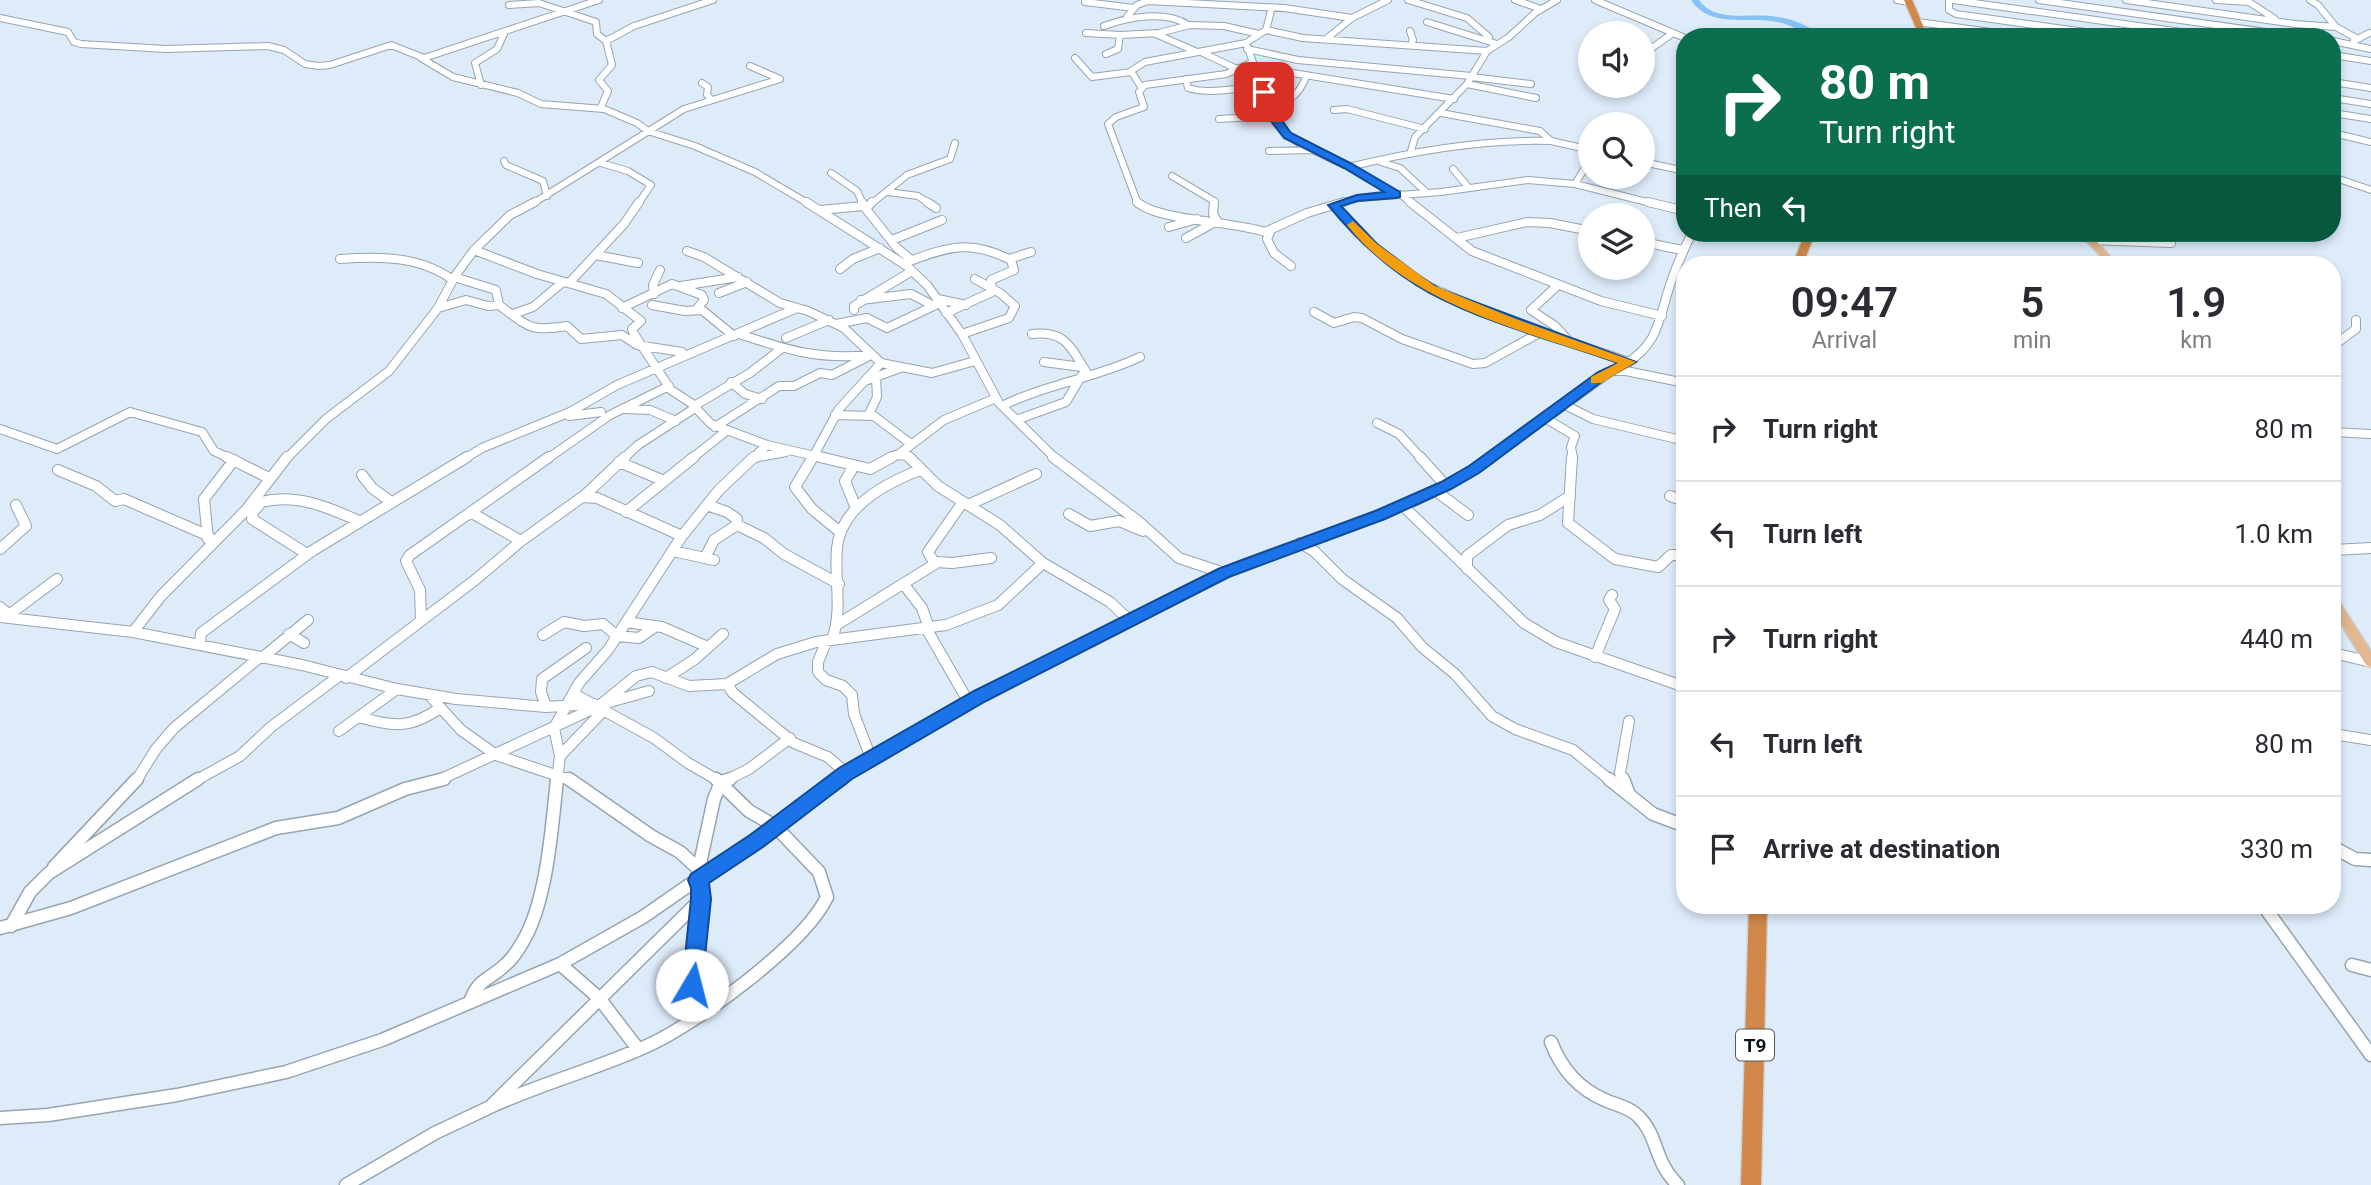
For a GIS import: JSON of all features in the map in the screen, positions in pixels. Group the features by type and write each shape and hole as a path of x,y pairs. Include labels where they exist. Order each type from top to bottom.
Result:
{"highway":[{"path":"1908,1 1920,28"},
{"name":"T9","path":"1751,1185 1758,914"}],"main road":[{"path":"2093,242 2106,256"},
{"path":"2341,615 2369,657"}],"street":[{"path":"421,58 461,44 504,34 599,0"},
{"path":"606,41 634,26 713,0"},
{"path":"1326,39 1352,18 1388,0"},
{"path":"1408,0 1467,18 1489,37"},
{"path":"1516,0 1541,9"},
{"path":"1411,151 1413,139 1467,84 1487,51 1509,37 1541,9 1557,0"},
{"path":"1595,0 1676,34"},
{"path":"1897,0 1908,1"},
{"path":"2050,28 1949,12 1951,0 2152,28"},
{"path":"2039,0 2233,28"},
{"path":"2104,0 2111,28"},
{"path":"2126,0 2334,27"},
{"path":"2216,0 2248,1 2276,20"},
{"path":"2310,0 2318,5 2334,27"},
{"path":"1127,17 1144,1 1272,7 1352,18"},
{"path":"1284,8 1291,1"},
{"path":"2141,1 2147,27"},
{"path":"1085,2 1134,8"},
{"path":"2063,2 2067,28"},
{"path":"509,5 539,3 596,22 597,34 606,41 612,65 599,80 608,91 601,107"},
{"path":"1985,5 1986,28"},
{"path":"1247,46 1263,32 1272,7"},
{"path":"2179,7 2184,28"},
{"path":"2019,10 2021,23"},
{"path":"2213,12 2218,26"},
{"path":"2043,26 2045,13"},
{"path":"1104,26 1127,17 1179,19 1188,25"},
{"path":"0,18 68,32 74,42 90,45 172,49 268,46 284,50 305,64 321,66 391,45 421,58 451,76 517,93 541,104 601,107 637,123 648,131 695,146 742,166 848,226 910,266"},
{"path":"1427,22 1495,44"},
{"path":"1918,22 1952,28"},
{"path":"1086,33 1120,36 1129,33 1152,33 1188,25 1220,26 1293,37 1487,51"},
{"path":"2341,30 2371,47"},
{"path":"1410,31 1413,40 1411,45"},
{"path":"2346,32 2367,34"},
{"path":"1152,33 1237,69"},
{"path":"1655,46 1673,33"},
{"path":"481,85 475,63 497,49 504,34"},
{"path":"2350,44 2367,34"},
{"path":"1106,54 1118,49 1120,36"},
{"path":"2341,42 2371,47"},
{"path":"1247,46 1269,107 1287,136 1398,194 1472,251 1618,307 1662,316"},
{"path":"1074,58 1092,76 1131,72 1145,62 1247,46 1298,60 1531,84"},
{"path":"2341,56 2371,61"},
{"path":"1141,87 1226,75 1254,65 1306,77 1454,99"},
{"path":"307,554 252,519 269,478 309,435 389,371 438,308 453,279 474,250 510,215 547,196 686,108 780,79 750,66"},
{"path":"1131,72 1141,87"},
{"path":"1269,107 1290,101 1300,93 1306,77"},
{"path":"1186,79 1188,88 1198,94 1252,88 1264,92"},
{"path":"702,83 707,87 707,95 712,100"},
{"path":"2341,83 2371,88"},
{"path":"1467,84 1536,97"},
{"path":"1141,87 1139,92 1144,107 1116,117 1108,125 1136,201 1154,212 1253,227 1263,232 1301,216 1357,198 1528,180 1575,184 1676,209"},
{"path":"2341,99 2371,104"},
{"path":"1334,110 1347,109 1425,129"},
{"path":"1441,113 1540,131 1551,141"},
{"path":"2341,114 2371,119"},
{"path":"1219,119 1273,116"},
{"path":"2350,116 2371,126"},
{"path":"2341,135 2371,142"},
{"path":"1351,168 1411,151 1514,140 1551,141 1578,147"},
{"path":"819,211 864,207 888,192 898,179 950,159 955,144"},
{"path":"1269,151 1303,153 1314,150"},
{"path":"504,161 506,165 543,181 547,196"},
{"path":"1351,168 1387,161 1402,169 1425,191"},
{"path":"513,314 533,307 566,283 624,224 652,185 628,171 601,163"},
{"path":"1655,165 1676,169"},
{"path":"1453,169 1468,187"},
{"path":"831,173 856,190 864,207 962,334 999,402 1016,420 1064,467 1146,529 1179,558 1224,573"},
{"path":"1172,176 1198,193 1212,198 1217,221"},
{"path":"1575,184 1578,179"},
{"path":"2341,180 2371,190"},
{"path":"856,190 868,184"},
{"path":"888,192 918,196 936,208"},
{"path":"1334,205 1373,246 1427,286 1541,332 1629,362"},
{"path":"1169,227 1201,218"},
{"path":"892,240 942,220"},
{"path":"1186,239 1217,221"},
{"path":"1457,238 1504,225 1528,222 1578,229"},
{"path":"1271,230 1267,239 1269,247 1291,266"},
{"path":"1680,256 1687,242"},
{"path":"2159,242 2171,243"},
{"path":"855,310 854,306 861,300 910,266 948,247 969,244 1009,259 1031,252"},
{"path":"1655,244 1682,250"},
{"path":"840,269 853,259 880,248"},
{"path":"474,250 566,283 606,294 641,319 632,329 669,386 715,427 766,445 853,466 873,469 978,403 999,402 1083,372 1123,365 1140,357"},
{"path":"687,251 747,282 779,303 797,307 832,322 850,333 881,363 932,373 975,361"},
{"path":"596,255 638,263"},
{"path":"341,259 383,257 435,268 453,279 496,290 499,305"},
{"path":"994,289 992,279 1014,270 1009,259"},
{"path":"0,1118 48,1115 151,1099 275,1075 382,1041 560,964 643,917 700,874 775,826 870,758 969,703 1128,619 1224,573 1403,506 1474,470 1603,375 1629,362 1651,345 1676,270"},
{"path":"654,294 653,285 660,271"},
{"path":"681,286 738,277"},
{"path":"962,334 1012,316 1014,303 975,279"},
{"path":"719,293 747,282"},
{"path":"622,308 671,284 702,295 704,300 696,310"},
{"path":"1558,285 1531,310 1555,326 1568,340"},
{"path":"946,313 994,289"},
{"path":"861,300 911,294 937,303 966,305"},
{"path":"438,308 466,300 490,306 499,305 531,328 540,330 568,326 577,332 579,338 622,335 643,347 681,352 684,355"},
{"path":"786,338 832,322 867,318 887,328 937,303"},
{"path":"652,305 706,313 736,335 780,349 833,358 871,355"},
{"path":"200,644 201,633 307,554 390,501 482,448 582,406 617,385 797,307"},
{"path":"1314,312 1334,323 1354,317 1362,318 1411,343 1480,364 1541,332"},
{"path":"2341,340 2357,329 2356,320"},
{"path":"1032,334 1050,331 1058,335 1083,372"},
{"path":"49,873 198,779 240,757 271,727 421,621 521,541 582,497 645,439 676,421 731,382 748,374 780,349"},
{"path":"715,427 782,385 794,386 820,373 832,375 871,355"},
{"path":"1044,362 1083,372"},
{"path":"840,532 812,509 795,488 804,476 812,455 835,415 881,363"},
{"path":"861,383 901,368"},
{"path":"1615,370 1676,381"},
{"path":"1016,420 1066,402 1083,372"},
{"path":"869,414 877,397 877,377"},
{"path":"731,382 748,396 762,399"},
{"path":"621,410 669,386"},
{"path":"1563,404 1593,419 1676,439"},
{"path":"582,406 606,413"},
{"path":"555,418 621,410 650,411 676,421"},
{"path":"0,429 57,449 117,416 138,412 202,432 214,451 269,478"},
{"path":"421,621 424,601 407,558 606,413"},
{"path":"835,415 869,414 893,428 911,444"},
{"path":"1545,418 1575,436 1571,447 1569,523 1615,559 1658,567 1671,555 1676,555"},
{"path":"1377,423 1399,433 1441,488 1468,515"},
{"path":"626,512 662,480 725,432"},
{"path":"2341,433 2366,435 2371,441"},
{"path":"470,1002 479,983 504,967 518,951 532,918 548,856 559,774 560,756 554,728 565,707 579,683 617,636 682,536 733,475 766,445"},
{"path":"752,458 794,450"},
{"path":"899,454 908,456 938,486 1013,534 1043,563 1110,603 1128,619"},
{"path":"205,550 209,536 204,499 234,460"},
{"path":"619,462 662,480"},
{"path":"853,466 845,481 856,508"},
{"path":"58,470 96,486 115,501 124,499 209,536"},
{"path":"870,758 854,714 852,695 843,686 827,680 818,672 818,662 838,624 837,547 840,532 856,508 901,478 920,470"},
{"path":"991,558 971,557 954,566 936,562 927,554 966,504 1036,474"},
{"path":"362,475 372,488 390,501"},
{"path":"1467,569 1469,553 1493,535 1518,520 1540,515 1570,496"},
{"path":"1670,496 1676,498"},
{"path":"582,497 597,498 682,536"},
{"path":"133,632 161,596 259,498 293,499 321,505 359,521"},
{"path":"0,549 26,526 16,505"},
{"path":"707,505 733,515 737,519 736,524"},
{"path":"1403,506 1524,624 1556,642 1676,684"},
{"path":"472,513 521,541"},
{"path":"1069,514 1090,526 1119,521 1141,531 1146,529"},
{"path":"736,524 839,584"},
{"path":"673,551 709,559 713,540 736,524"},
{"path":"1300,543 1320,556 1342,579 1397,618 1422,648 1459,679 1485,710 1508,726 1573,750 1653,814 1676,823"},
{"path":"2341,550 2371,548"},
{"path":"838,624 858,609 905,586 936,562"},
{"path":"560,756 600,706 636,676 652,672 689,686 727,684 777,654 830,640 946,625 995,607 1043,563"},
{"path":"7,616 57,579"},
{"path":"905,586 922,608 928,628 969,703"},
{"path":"1595,657 1614,617 1615,609 1609,600 1612,595"},
{"path":"0,607 7,616 133,632 200,644 429,695 546,707 600,706"},
{"path":"5,927 30,892 131,788 174,727 308,620"},
{"path":"543,635 561,623 568,622 584,626 603,624 617,636 642,638 656,626"},
{"path":"626,622 656,626 708,648"},
{"path":"289,634 304,643"},
{"path":"666,678 723,634"},
{"path":"546,707 541,692 542,679 586,649"},
{"path":"2341,654 2369,657"},
{"path":"727,684 733,693 801,747 828,758 846,774"},
{"path":"339,731 397,689"},
{"path":"5,927 71,908 276,828 354,813 405,789 448,778 600,706 649,691"},
{"path":"346,1185 435,1133 531,1088 638,1049 688,1023 778,957 822,908 827,897 821,876 775,826 750,811 720,782 654,738 574,694"},
{"path":"429,695 461,730 496,755 559,774 588,790 650,836 668,844 700,874"},
{"path":"359,717 407,726 422,721 440,708"},
{"path":"1629,721 1620,773 1629,796"},
{"path":"2341,735 2371,740"},
{"path":"720,782 734,779 790,738"},
{"path":"688,1023 701,899 700,874 714,799 720,782"},
{"path":"2341,852 2355,859 2371,860"},
{"path":"490,1107 701,899"},
{"path":"2269,914 2371,1055"},
{"path":"560,964 598,998 638,1049"},
{"path":"2352,965 2371,970"},
{"path":"1551,1042 1564,1068 1586,1089 1627,1107 1644,1122 1658,1164 1678,1185"}],"waterway":[{"path":"1695,0 1701,8 1720,16 1778,19 1803,28"}],"slow traffic":[{"path":"1353,225 1373,246 1431,289 1509,321 1629,362 1596,380"}],"route":[{"path":"692,985 701,899 701,888 697,880 756,841 870,758 980,696 1128,619 1224,573 1403,506 1446,486 1474,470 1603,375 1629,362 1509,321 1436,291 1410,276 1373,246 1334,205 1357,198 1396,195 1348,166 1287,136 1273,116 1264,92"}]}
